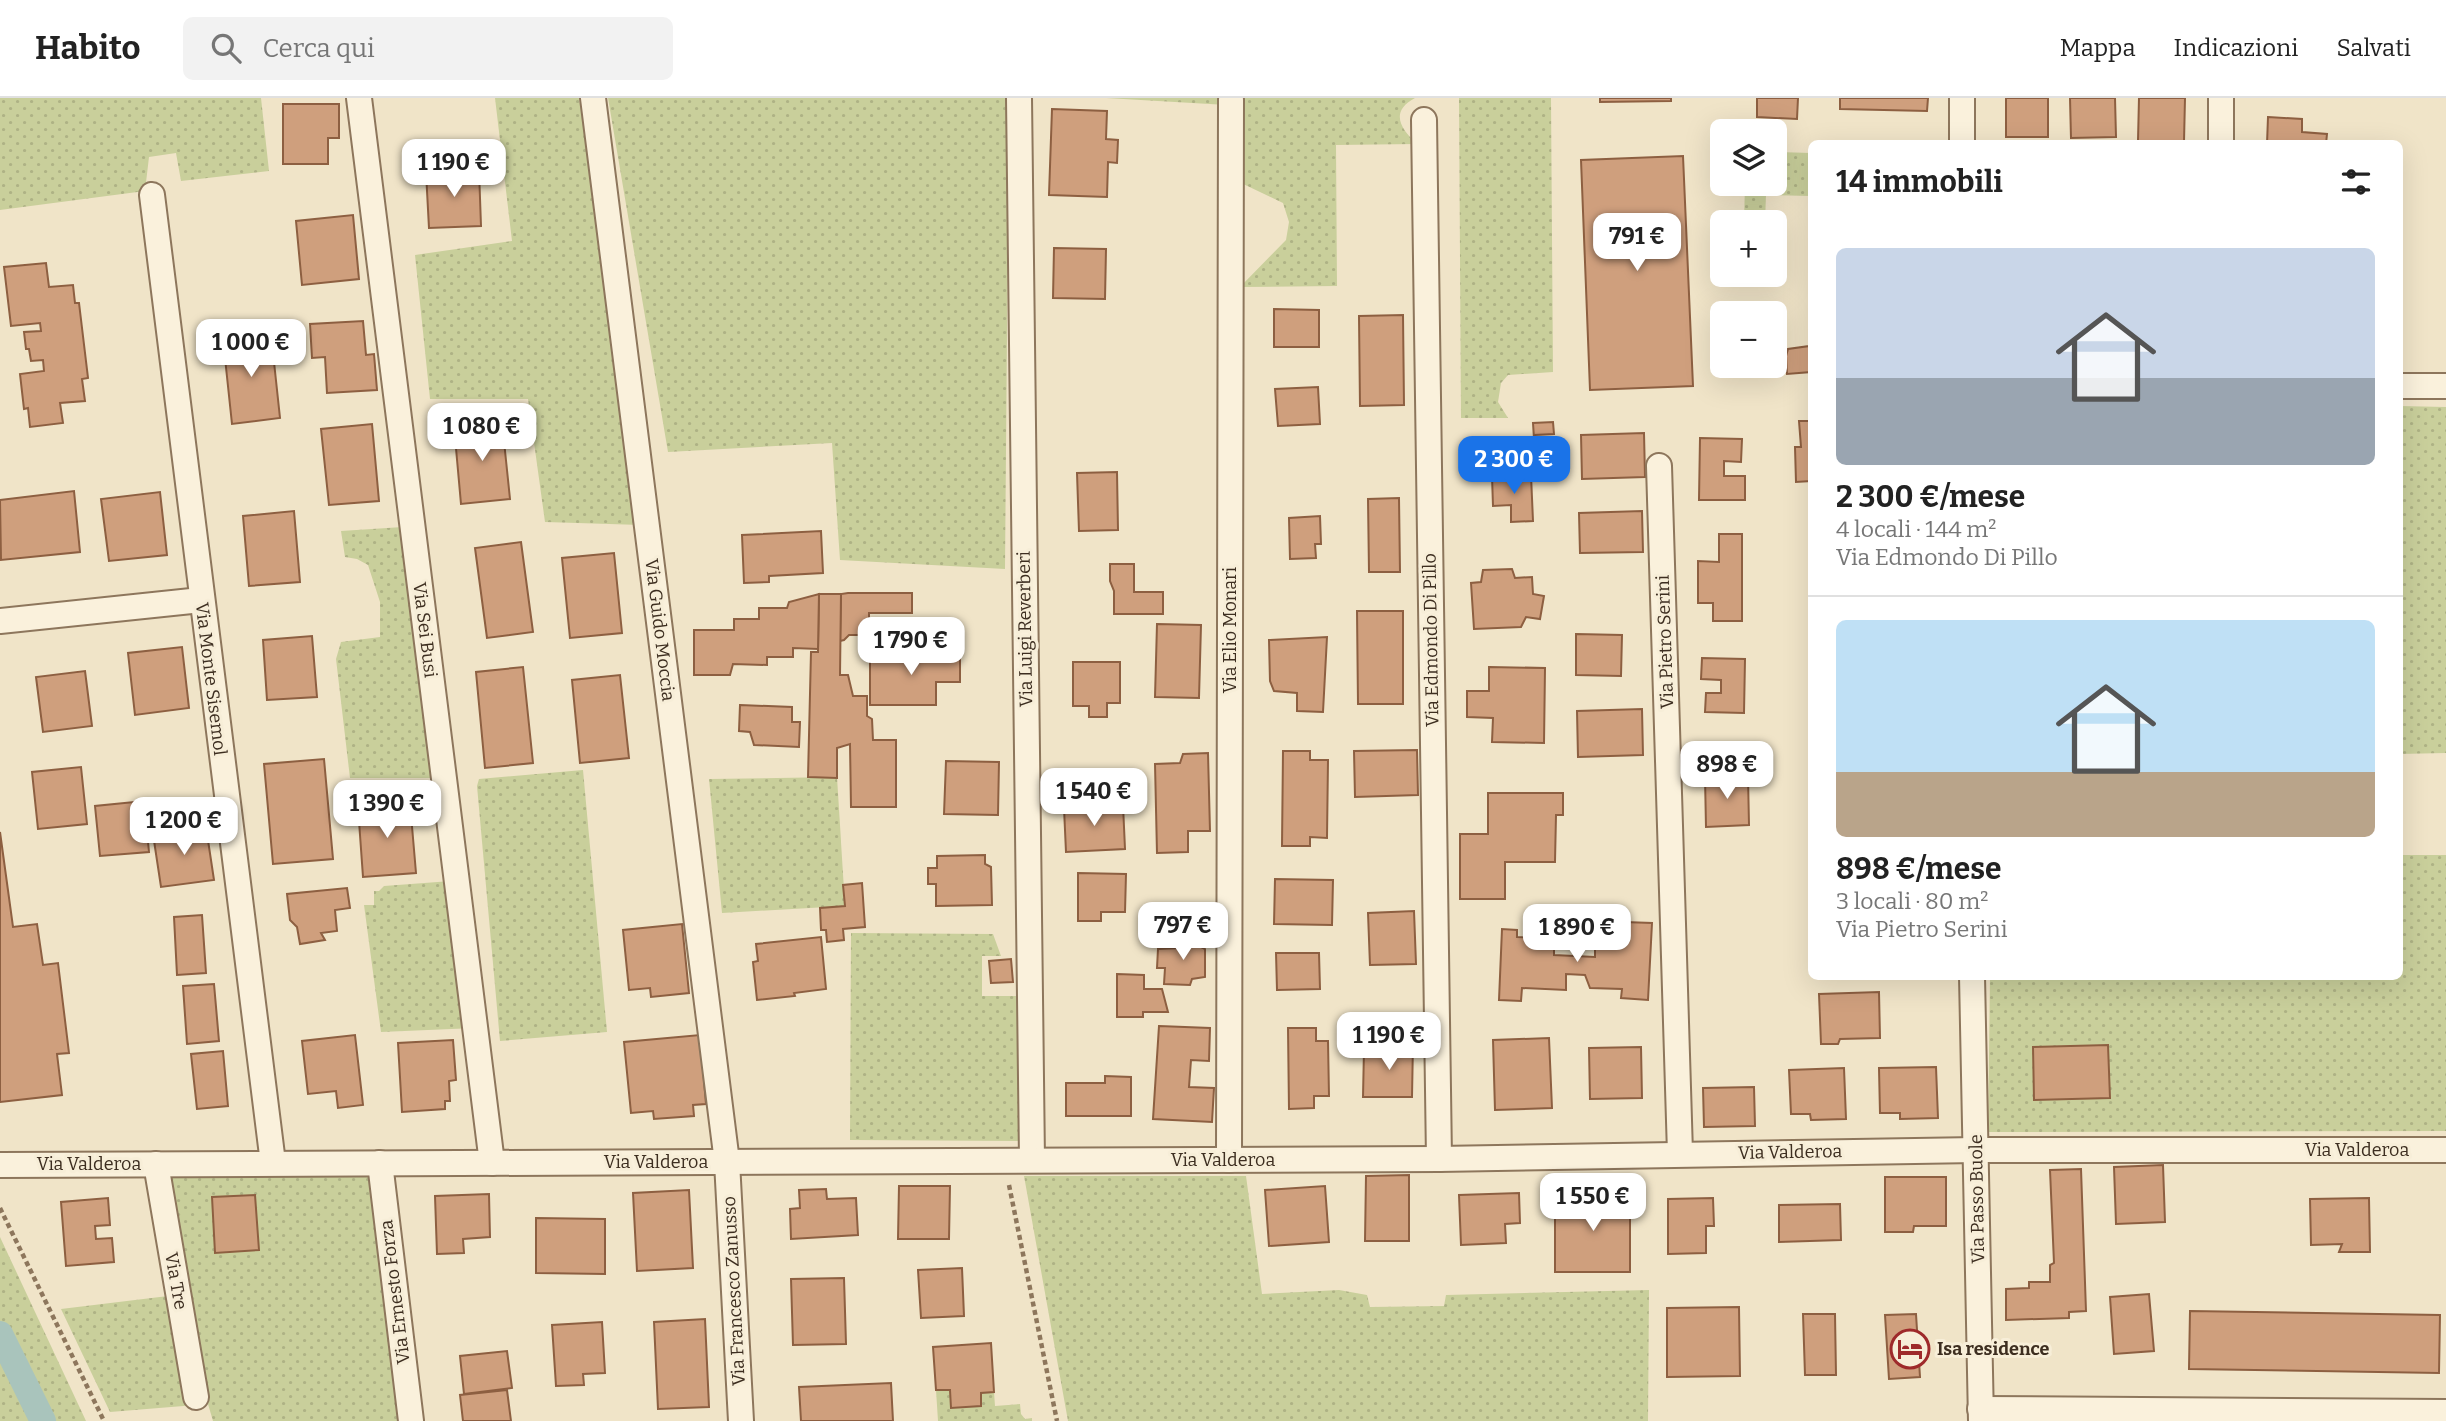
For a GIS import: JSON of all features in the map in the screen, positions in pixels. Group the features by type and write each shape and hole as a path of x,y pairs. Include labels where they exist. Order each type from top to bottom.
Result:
{"street":[{"name":"Via Sei Busi","path":"359,98 492,1163"},
{"name":"Via Guido Moccia","path":"593,98 727,1162"},
{"name":"Via Luigi Reverberi","path":"1019,98 1032,1160"},
{"path":"1962,98 1962,140"},
{"path":"2221,98 2221,140"},
{"name":"Via Elio Monari","path":"1229,1160 1231,100"},
{"name":"Via Edmondo Di Pillo","path":"1424,120 1439,1159"},
{"name":"Via Monte Sisemol","path":"152,195 273,1163"},
{"path":"2403,386 2446,386"},
{"name":"Via Pietro Serini","path":"1659,466 1680,1153"},
{"path":"0,621 201,600"},
{"name":"Via Passo Buole","path":"1972,980 1980,1415"},
{"name":"Via Valderoa","path":"0,1165 1439,1159 1976,1150 2446,1150"},
{"name":"Via Francesco Zanusso","path":"727,1162 741,1421"},
{"name":"Via Ernesto Forza","path":"380,1163 411,1421"},
{"name":"Via Tre","path":"156,1164 196,1397"},
{"path":"1980,1415 2446,1412"}],"path":[{"path":"1004,1160 1057,1421"},
{"path":"0,1208 104,1421"}],"green space":[{"path":"0,98 261,98 269,171 181,181 176,153 149,157 145,191 0,210"},
{"path":"495,98 579,98 623,371 641,525 545,522 528,399 430,399 415,255 512,241"},
{"path":"608,98 1009,98 1005,569 840,560 832,443 668,452"},
{"path":"1106,98 1415,98 1402,109 1400,121 1417,144 1336,145 1337,286 1240,287 1286,240 1289,222 1283,203 1239,182 1244,106"},
{"path":"1459,98 1551,98 1553,372 1508,375 1501,383 1498,402 1508,418 1461,418"},
{"path":"1787,152 1808,153 1808,196 1787,195"},
{"path":"1745,196 1766,196 1765,210 1744,210"},
{"path":"2403,406 2446,407 2446,753 2403,754"},
{"path":"418,526 439,778 350,778 336,659 341,642 380,637 380,602 368,565 345,557 341,531"},
{"path":"583,770 607,1032 500,1041 477,786 479,779"},
{"path":"837,777 845,906 722,913 709,779"},
{"path":"2403,855 2446,855 2446,1131 1988,1132 1990,980 2403,980"},
{"path":"451,881 475,1028 381,1032 364,905 374,905 374,891 379,891 384,886"},
{"path":"851,933 993,934 1001,956 982,956 982,996 1021,996 1021,1141 850,1140"},
{"path":"377,1166 406,1421 213,1421 208,1404 110,1412 61,1309 168,1296 149,1173"},
{"path":"1024,1176 1246,1176 1262,1294 1339,1290 1367,1295 1370,1307 1444,1306 1446,1295 1649,1290 1648,1421 1068,1421"},
{"path":"0,1237 86,1421 0,1421"},
{"path":"936,1390 950,1390 952,1408 981,1406 981,1393 994,1392 995,1406 1020,1404 1021,1414 1025,1419 1032,1418 1032,1421 938,1421"}],"building":[{"path":"1600,98 1671,98 1671,101 1600,102"},
{"path":"1757,98 1798,98 1797,119 1757,117"},
{"path":"1840,98 1928,98 1927,111 1840,109"},
{"path":"2006,98 2048,98 2048,137 2006,137"},
{"path":"2070,98 2115,98 2116,137 2071,138"},
{"path":"2139,98 2185,98 2184,140 2138,140"},
{"path":"283,104 339,104 339,138 328,138 328,164 283,164"},
{"path":"1052,109 1107,111 1106,139 1118,140 1117,163 1108,162 1107,197 1049,195"},
{"path":"2268,117 2302,119 2302,132 2327,134 2326,140 2267,140"},
{"path":"1683,156 1693,386 1590,390 1581,160"},
{"path":"479,170 481,226 429,228 426,172"},
{"path":"353,215 359,279 302,285 296,221"},
{"path":"1054,248 1106,249 1105,299 1053,298"},
{"path":"46,263 49,287 73,285 75,303 79,303 88,378 82,379 85,401 60,403 63,423 30,427 28,408 24,409 20,374 44,371 43,360 31,361 24,332 41,331 40,323 11,326 4,267"},
{"path":"1274,309 1319,310 1319,347 1274,347"},
{"path":"1403,315 1404,405 1360,406 1359,316"},
{"path":"363,321 366,355 374,354 377,390 327,393 325,357 312,358 310,324"},
{"path":"271,334 280,418 232,424 223,339"},
{"path":"1808,346 1808,372 1787,374 1788,349"},
{"path":"1318,387 1320,424 1278,426 1275,389"},
{"path":"1799,421 1808,421 1808,481 1796,482 1795,447 1801,447"},
{"path":"502,422 510,499 461,504 454,426"},
{"path":"1553,422 1554,434 1535,435 1537,467 1484,469 1483,441 1534,439 1533,423"},
{"path":"372,424 379,501 329,505 321,429"},
{"path":"1644,433 1645,477 1582,479 1581,435"},
{"path":"1700,438 1742,439 1741,462 1724,461 1724,476 1745,476 1745,500 1699,500"},
{"path":"1117,472 1118,530 1079,531 1077,473"},
{"path":"1531,475 1533,521 1511,522 1511,505 1493,506 1492,476"},
{"path":"74,491 80,552 1,560 0,500"},
{"path":"160,492 167,555 109,561 101,499"},
{"path":"1399,498 1400,572 1369,572 1368,499"},
{"path":"294,511 300,582 249,586 243,516"},
{"path":"1642,511 1643,552 1580,553 1579,513"},
{"path":"1320,516 1321,544 1315,544 1316,558 1290,559 1289,518"},
{"path":"821,531 823,573 769,576 769,582 744,583 742,535"},
{"path":"1719,534 1742,534 1742,621 1713,621 1713,603 1698,603 1698,561 1719,562"},
{"path":"521,542 533,632 487,638 475,548"},
{"path":"614,553 622,633 570,638 562,558"},
{"path":"1110,564 1134,564 1134,592 1163,592 1163,614 1114,614"},
{"path":"1512,569 1515,578 1532,577 1533,594 1544,596 1540,619 1526,617 1521,627 1474,629 1471,583 1481,582 1483,570"},
{"path":"912,593 912,613 869,613 869,635 849,635 840,641 841,594"},
{"path":"819,594 841,594 840,675 848,675 853,696 867,696 867,716 872,719 873,740 896,740 896,807 851,807 850,744 837,748 837,778 808,777 811,652 818,652"},
{"path":"819,594 818,649 793,648 793,657 767,657 767,665 733,664 730,675 694,675 694,630 734,630 734,619 759,619 759,608 787,608 789,602"},
{"path":"1357,611 1403,611 1403,704 1358,704"},
{"path":"1157,624 1201,625 1199,698 1155,697"},
{"path":"1576,634 1622,635 1621,676 1576,675"},
{"path":"312,636 317,697 267,700 263,640"},
{"path":"1327,637 1323,712 1297,711 1297,693 1274,691 1270,681 1269,640"},
{"path":"182,647 189,708 135,715 128,653"},
{"path":"870,652 960,652 960,682 936,682 936,705 870,705"},
{"path":"1702,658 1745,659 1744,713 1705,712 1706,693 1721,693 1721,680 1701,679"},
{"path":"1073,662 1120,662 1120,703 1107,703 1107,717 1089,717 1089,706 1073,706"},
{"path":"523,667 533,763 485,768 476,672"},
{"path":"1489,667 1545,668 1544,743 1492,742 1493,718 1467,717 1467,691 1489,691"},
{"path":"85,671 92,726 43,732 36,677"},
{"path":"620,675 629,758 580,763 572,680"},
{"path":"740,705 792,707 792,722 800,722 799,747 754,745 750,732 739,731"},
{"path":"1642,709 1643,755 1578,757 1577,711"},
{"path":"1417,750 1418,795 1355,797 1354,751"},
{"path":"1283,751 1310,751 1310,760 1328,760 1327,838 1310,837 1310,846 1282,846"},
{"path":"1208,753 1210,831 1188,831 1188,852 1157,853 1155,764 1180,763 1183,754"},
{"path":"324,759 333,859 273,864 264,764"},
{"path":"946,761 999,762 998,815 944,814"},
{"path":"81,767 87,824 38,829 32,772"},
{"path":"1748,776 1749,825 1706,827 1705,777"},
{"path":"1488,793 1563,793 1563,815 1556,815 1555,862 1505,862 1505,899 1460,899 1460,834 1488,834"},
{"path":"144,801 149,852 100,856 95,806"},
{"path":"410,803 416,873 363,877 358,807"},
{"path":"1123,805 1125,849 1066,852 1064,808"},
{"path":"206,827 214,880 161,887 153,834"},
{"path":"0,832 13,927 37,924 43,965 58,963 69,1053 57,1054 62,1095 0,1102"},
{"path":"985,855 985,864 991,867 992,905 936,906 936,884 928,884 928,868 937,868 937,856"},
{"path":"1078,873 1126,874 1125,912 1101,912 1101,921 1078,921"},
{"path":"1275,879 1333,880 1332,925 1274,924"},
{"path":"862,883 865,927 843,929 844,940 827,942 826,930 821,930 820,908 845,906 843,885"},
{"path":"347,888 350,908 335,910 337,931 321,933 325,940 300,944 297,927 290,920 287,894"},
{"path":"1414,911 1416,964 1370,965 1368,913"},
{"path":"202,915 206,973 177,975 174,917"},
{"path":"1624,922 1652,923 1648,1000 1621,998 1622,989 1590,988 1585,975 1566,974 1566,990 1522,988 1521,1001 1499,1000 1502,929 1517,930 1517,937 1554,938 1554,955 1595,957 1595,942 1623,943"},
{"path":"682,924 689,993 651,997 650,988 629,990 623,930"},
{"path":"1202,935 1199,946 1205,949 1205,977 1192,979 1190,985 1164,984 1165,968 1157,968 1158,949 1179,948 1183,936"},
{"path":"821,937 826,989 757,1000 753,962 758,961 756,944"},
{"path":"1276,953 1319,953 1320,989 1277,990"},
{"path":"1011,959 1013,982 991,983 989,961"},
{"path":"1117,974 1144,975 1144,989 1162,989 1168,1012 1143,1012 1143,1017 1117,1017"},
{"path":"214,984 219,1041 187,1044 183,986"},
{"path":"1879,992 1880,1038 1840,1039 1838,1044 1821,1044 1819,994"},
{"path":"1159,1026 1210,1028 1209,1061 1191,1060 1189,1087 1214,1088 1212,1122 1153,1119"},
{"path":"1288,1028 1316,1028 1316,1041 1328,1041 1329,1096 1314,1096 1314,1108 1289,1109"},
{"path":"355,1035 363,1105 338,1108 336,1091 308,1094 302,1041"},
{"path":"700,1035 706,1104 693,1105 694,1116 654,1119 653,1111 631,1113 624,1042"},
{"path":"1549,1038 1552,1108 1495,1110 1493,1040"},
{"path":"453,1040 456,1080 449,1081 450,1101 445,1101 445,1109 402,1112 398,1043"},
{"path":"1393,1043 1413,1043 1412,1097 1363,1097 1364,1049 1393,1049"},
{"path":"2108,1045 2110,1098 2034,1100 2033,1047"},
{"path":"1641,1047 1642,1098 1590,1099 1589,1048"},
{"path":"223,1051 228,1106 197,1109 191,1054"},
{"path":"1936,1067 1938,1118 1900,1119 1900,1113 1880,1113 1879,1068"},
{"path":"1844,1068 1846,1119 1811,1120 1810,1114 1791,1114 1789,1070"},
{"path":"1105,1076 1131,1077 1131,1116 1066,1116 1066,1083 1105,1083"},
{"path":"1754,1087 1755,1126 1704,1127 1703,1088"},
{"path":"2163,1165 2165,1222 2116,1224 2114,1167"},
{"path":"2081,1169 2086,1311 2069,1312 2069,1318 2006,1320 2006,1289 2029,1288 2029,1282 2050,1282 2050,1265 2054,1263 2050,1170"},
{"path":"1409,1175 1409,1241 1365,1241 1366,1176"},
{"path":"1885,1177 1946,1177 1946,1226 1914,1226 1913,1232 1885,1232"},
{"path":"899,1186 950,1186 949,1239 898,1239"},
{"path":"1325,1186 1329,1242 1269,1246 1265,1190"},
{"path":"826,1189 827,1199 856,1198 858,1235 791,1239 790,1209 800,1208 799,1190"},
{"path":"689,1190 693,1268 637,1271 633,1193"},
{"path":"1519,1193 1520,1223 1505,1224 1506,1243 1461,1245 1459,1195"},
{"path":"489,1194 490,1237 463,1239 464,1253 437,1254 435,1196"},
{"path":"1555,1194 1630,1194 1630,1272 1555,1272"},
{"path":"255,1195 259,1250 215,1253 212,1197"},
{"path":"108,1198 110,1225 95,1226 96,1239 112,1238 114,1262 66,1266 61,1202"},
{"path":"1713,1198 1714,1226 1706,1226 1706,1253 1668,1254 1668,1199"},
{"path":"2369,1198 2370,1252 2339,1252 2342,1244 2311,1245 2310,1199"},
{"path":"1840,1204 1841,1240 1779,1242 1779,1205"},
{"path":"536,1218 605,1219 605,1274 536,1273"},
{"path":"962,1268 964,1316 921,1318 918,1270"},
{"path":"844,1278 846,1344 793,1345 791,1279"},
{"path":"2149,1294 2154,1351 2114,1354 2110,1297"},
{"path":"1739,1307 1740,1376 1667,1377 1667,1308"},
{"path":"2190,1311 2440,1315 2439,1373 2189,1369"},
{"path":"1803,1314 1835,1314 1836,1375 1805,1375"},
{"path":"1916,1314 1920,1377 1889,1379 1885,1315"},
{"path":"705,1319 709,1407 658,1409 654,1322"},
{"path":"602,1322 605,1373 583,1374 584,1385 556,1386 552,1325"},
{"path":"991,1343 994,1392 981,1393 981,1406 951,1408 950,1390 936,1390 933,1347"},
{"path":"507,1351 512,1388 464,1394 460,1356"},
{"path":"891,1383 893,1421 801,1421 799,1387"},
{"path":"507,1390 511,1421 463,1421 460,1395"}],"waterway":[{"path":"0,1334 43,1421"}],"place":[{"name":"Isa residence","path":"1910,1349"}]}
